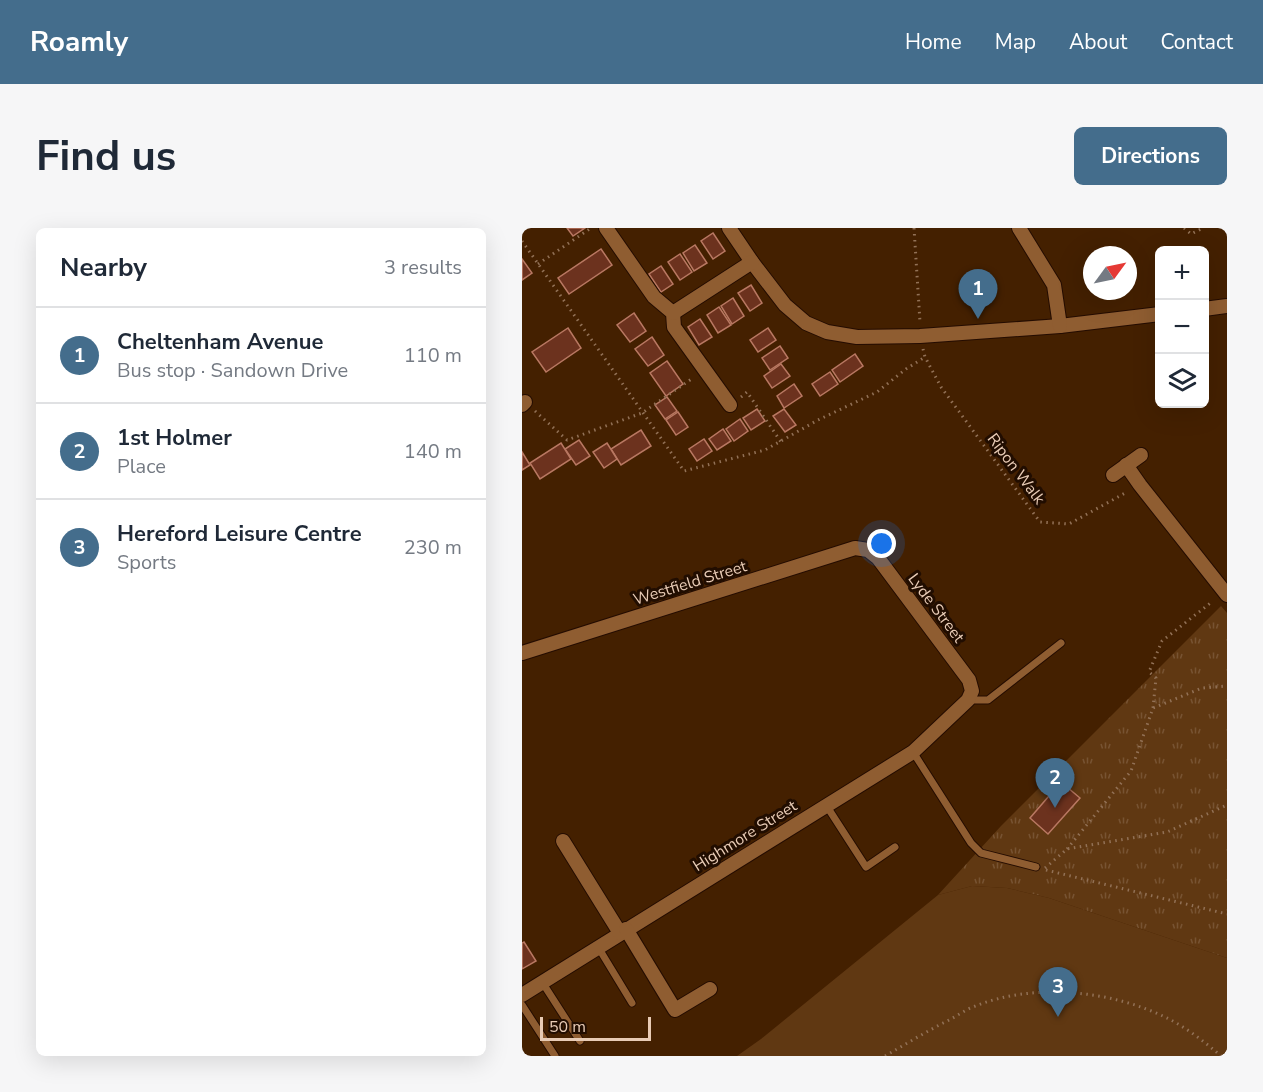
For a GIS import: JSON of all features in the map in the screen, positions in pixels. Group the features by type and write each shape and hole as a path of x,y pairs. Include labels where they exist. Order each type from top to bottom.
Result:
{"street":[{"path":"606,228 654,297 673,313 674,327 730,405"},
{"path":"729,228 785,304 806,323 827,332 857,337 920,336 1060,326 1155,315"},
{"path":"1019,228 1054,285 1060,326"},
{"path":"673,313 752,261"},
{"path":"1209,308 1227,306"},
{"path":"1113,475 1141,455"},
{"path":"1126,465 1224,588"},
{"name":"Westfield Street","path":"522,653 855,548 867,550"},
{"name":"Lyde Street","path":"867,550 878,558 969,680 970,696"},
{"name":"Highmore Street","path":"522,995 913,752 970,696"},
{"path":"563,841 675,1010 710,990"}],"lane":[{"path":"970,696 988,700 1061,644"},
{"path":"913,752 971,843 981,853 1039,868"},
{"path":"826,805 866,867 895,847"},
{"path":"598,946 632,1003"},
{"path":"542,982 580,1041"},
{"path":"522,1005 555,1056"}],"path":[{"path":"538,264 591,228"},
{"name":"Ripon Walk","path":"914,228 920,336 925,357 941,387 1040,522 1069,524 1140,485"},
{"path":"1184,228 1191,234 1203,228"},
{"path":"524,404 567,440 642,413 705,370"},
{"path":"730,405 747,392 781,442"},
{"path":"1039,868 1067,849 1131,771 1153,708 1156,678 1149,672 1162,641 1224,588"},
{"path":"1153,708 1202,688 1227,686"},
{"path":"1067,849 1167,832 1227,805"},
{"path":"1039,868 1227,914"},
{"path":"885,1056 973,1007 1004,997 1048,992 1089,995 1132,1003 1170,1019 1200,1038 1221,1056"}],"green space":[{"path":"1221,606 1227,613 1227,958 1049,898 1007,888 972,886 938,895 1001,826"},
{"path":"972,886 1007,888 1049,898 1227,958 1227,1056 737,1056 938,895"}],"building":[{"path":"567,228 585,228 573,236"},
{"path":"713,233 725,251 713,259 701,241"},
{"path":"695,245 707,263 694,271 683,253"},
{"path":"601,249 612,265 569,294 558,278"},
{"path":"680,254 692,272 680,280 668,262"},
{"path":"522,259 532,273 522,280"},
{"path":"661,266 673,284 661,292 649,274"},
{"path":"751,285 762,303 750,311 738,293"},
{"path":"733,298 744,316 732,324 721,306"},
{"path":"719,307 731,325 718,333 707,315"},
{"path":"634,313 646,331 630,342 617,325"},
{"path":"700,319 712,337 699,345 688,327"},
{"path":"568,328 581,348 546,372 532,352"},
{"path":"768,328 776,340 758,352 750,340"},
{"path":"652,337 664,355 648,366 635,349"},
{"path":"780,346 788,358 770,370 762,358"},
{"path":"855,354 863,366 840,382 832,370"},
{"path":"667,361 683,384 666,396 650,373"},
{"path":"781,364 790,376 772,388 764,376"},
{"path":"830,372 838,384 820,396 812,384"},
{"path":"794,384 802,396 784,408 777,396"},
{"path":"667,397 677,411 665,419 655,405"},
{"path":"757,409 765,421 751,430 743,418"},
{"path":"784,409 796,425 785,432 773,416"},
{"path":"678,412 688,427 676,435 666,420"},
{"path":"740,419 748,431 734,441 726,429"},
{"path":"723,429 731,441 717,450 709,439"},
{"path":"641,430 651,446 621,465 611,449"},
{"path":"704,439 712,451 697,461 689,449"},
{"path":"579,440 590,456 576,465 565,449"},
{"path":"561,443 571,459 540,479 530,463"},
{"path":"607,443 617,459 604,468 593,452"},
{"path":"522,452 530,465 522,470"},
{"path":"1061,782 1080,798 1048,834 1030,818"},
{"path":"524,942 536,961 522,969 522,943"}],"place":[{"name":"Cheltenham Avenue","path":"978,319"},
{"name":"1st Holmer","path":"1055,808"},
{"name":"Hereford Leisure Centre","path":"1058,1017"}]}
